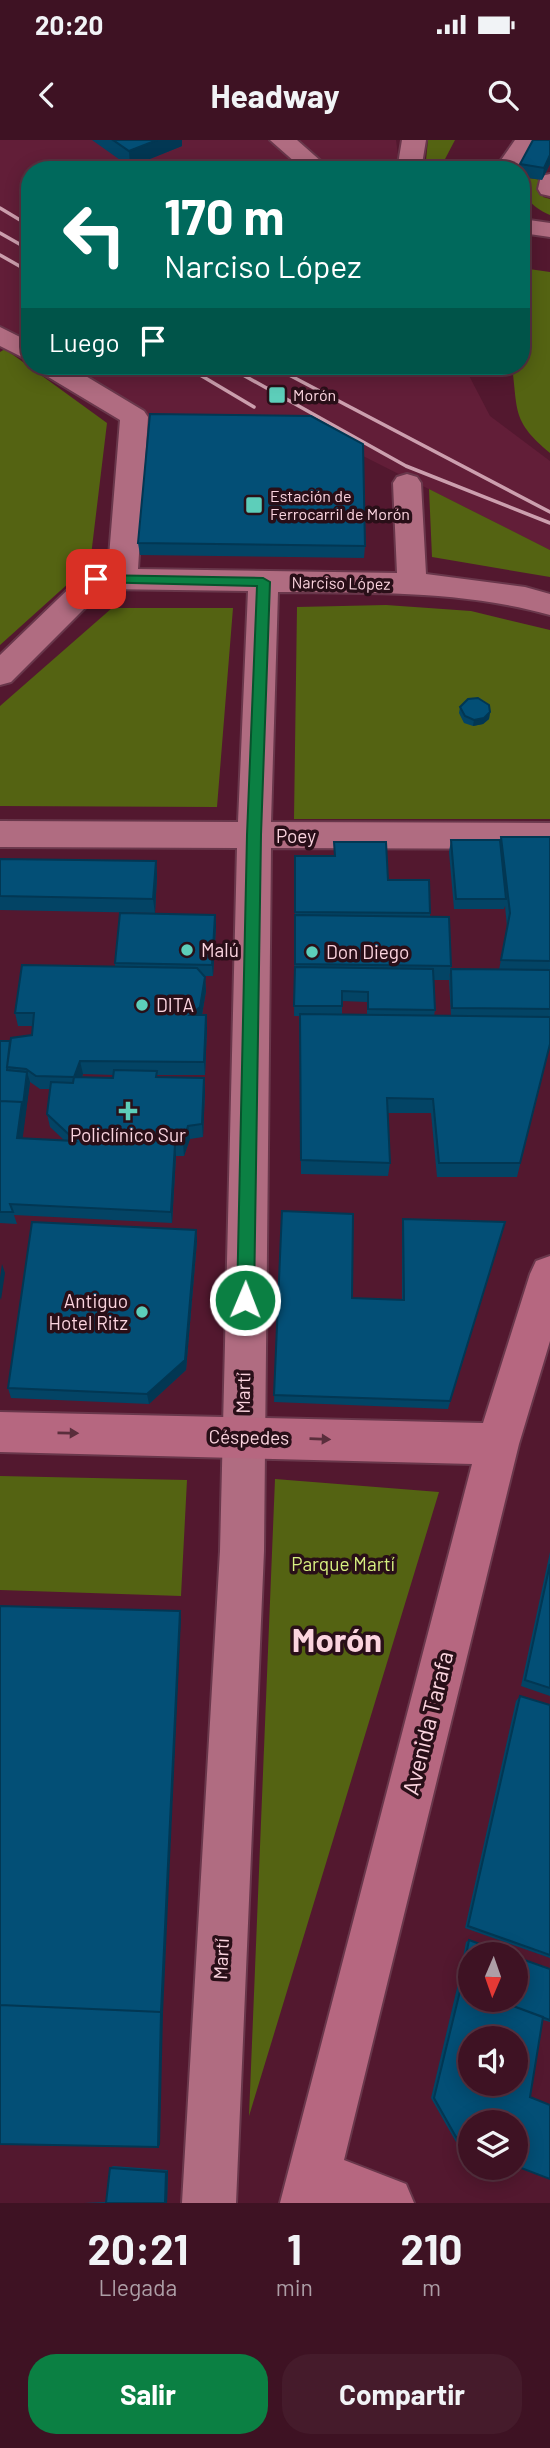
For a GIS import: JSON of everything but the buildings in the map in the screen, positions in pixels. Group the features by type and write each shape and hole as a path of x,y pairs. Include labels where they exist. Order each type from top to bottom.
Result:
{"main road":[{"name":"Avenida Tarafa","path":"310,2189 498,1444 550,1274"},
{"name":"Céspedes","path":"0,1432 498,1444"},
{"path":"310,2189 387,2203"}],"street":[{"path":"282,140 308,161"},
{"path":"411,161 414,140"},
{"path":"512,161 527,140"},
{"path":"550,181 550,189"},
{"path":"0,335 21,348"},
{"path":"65,375 134,417 122,579"},
{"path":"407,483 412,583"},
{"name":"Narciso López","path":"0,674 96,579 442,584 525,597 550,605"},
{"name":"Martí","path":"209,2203 242,1551 254,835 263,582"},
{"name":"Poey","path":"0,834 550,836"}],"shaded area":[{"path":"0,140 396,140 399,161 21,161 21,339 0,325"},
{"path":"74,375 469,375 490,416 550,461 550,550 363,456 151,427"}],"green space":[{"path":"428,140 455,140 444,161 426,161"},
{"path":"530,178 542,180 543,197 550,199 550,215 530,202"},
{"path":"530,269 550,272 550,453 523,424 517,405 513,375 530,375"},
{"path":"5,349 21,361 21,375 41,375 107,423 90,564 0,645 0,352"},
{"path":"429,489 550,550 550,577 432,557"},
{"path":"386,605 471,611 550,630 550,819 294,819 297,607"},
{"path":"112,608 233,608 217,807 0,806 0,706"},
{"path":"0,1476 187,1480 181,1596 0,1590"},
{"name":"Parque Martí","path":"275,1479 439,1492 249,2116"}],"railway":[{"path":"0,208 21,221"},
{"path":"0,233 21,245"},
{"path":"0,255 21,267"},
{"path":"200,375 254,407"},
{"path":"243,375 406,466 550,523"},
{"path":"289,375 550,512"}],"place":[{"name":"Morón","path":"277,395"},
{"name":"Estación de Ferrocarril de Morón","path":"254,505"},
{"name":"Malú","path":"187,950"},
{"name":"Don Diego","path":"312,952"},
{"name":"DITA","path":"142,1005"},
{"name":"Policlínico Sur","path":"128,1111"},
{"name":"Antiguo Hotel Ritz","path":"142,1312"}],"district":[{"name":"Morón","path":"337,1640"}],"route":[{"path":"96,579 263,582 254,835 245,1300"}]}
